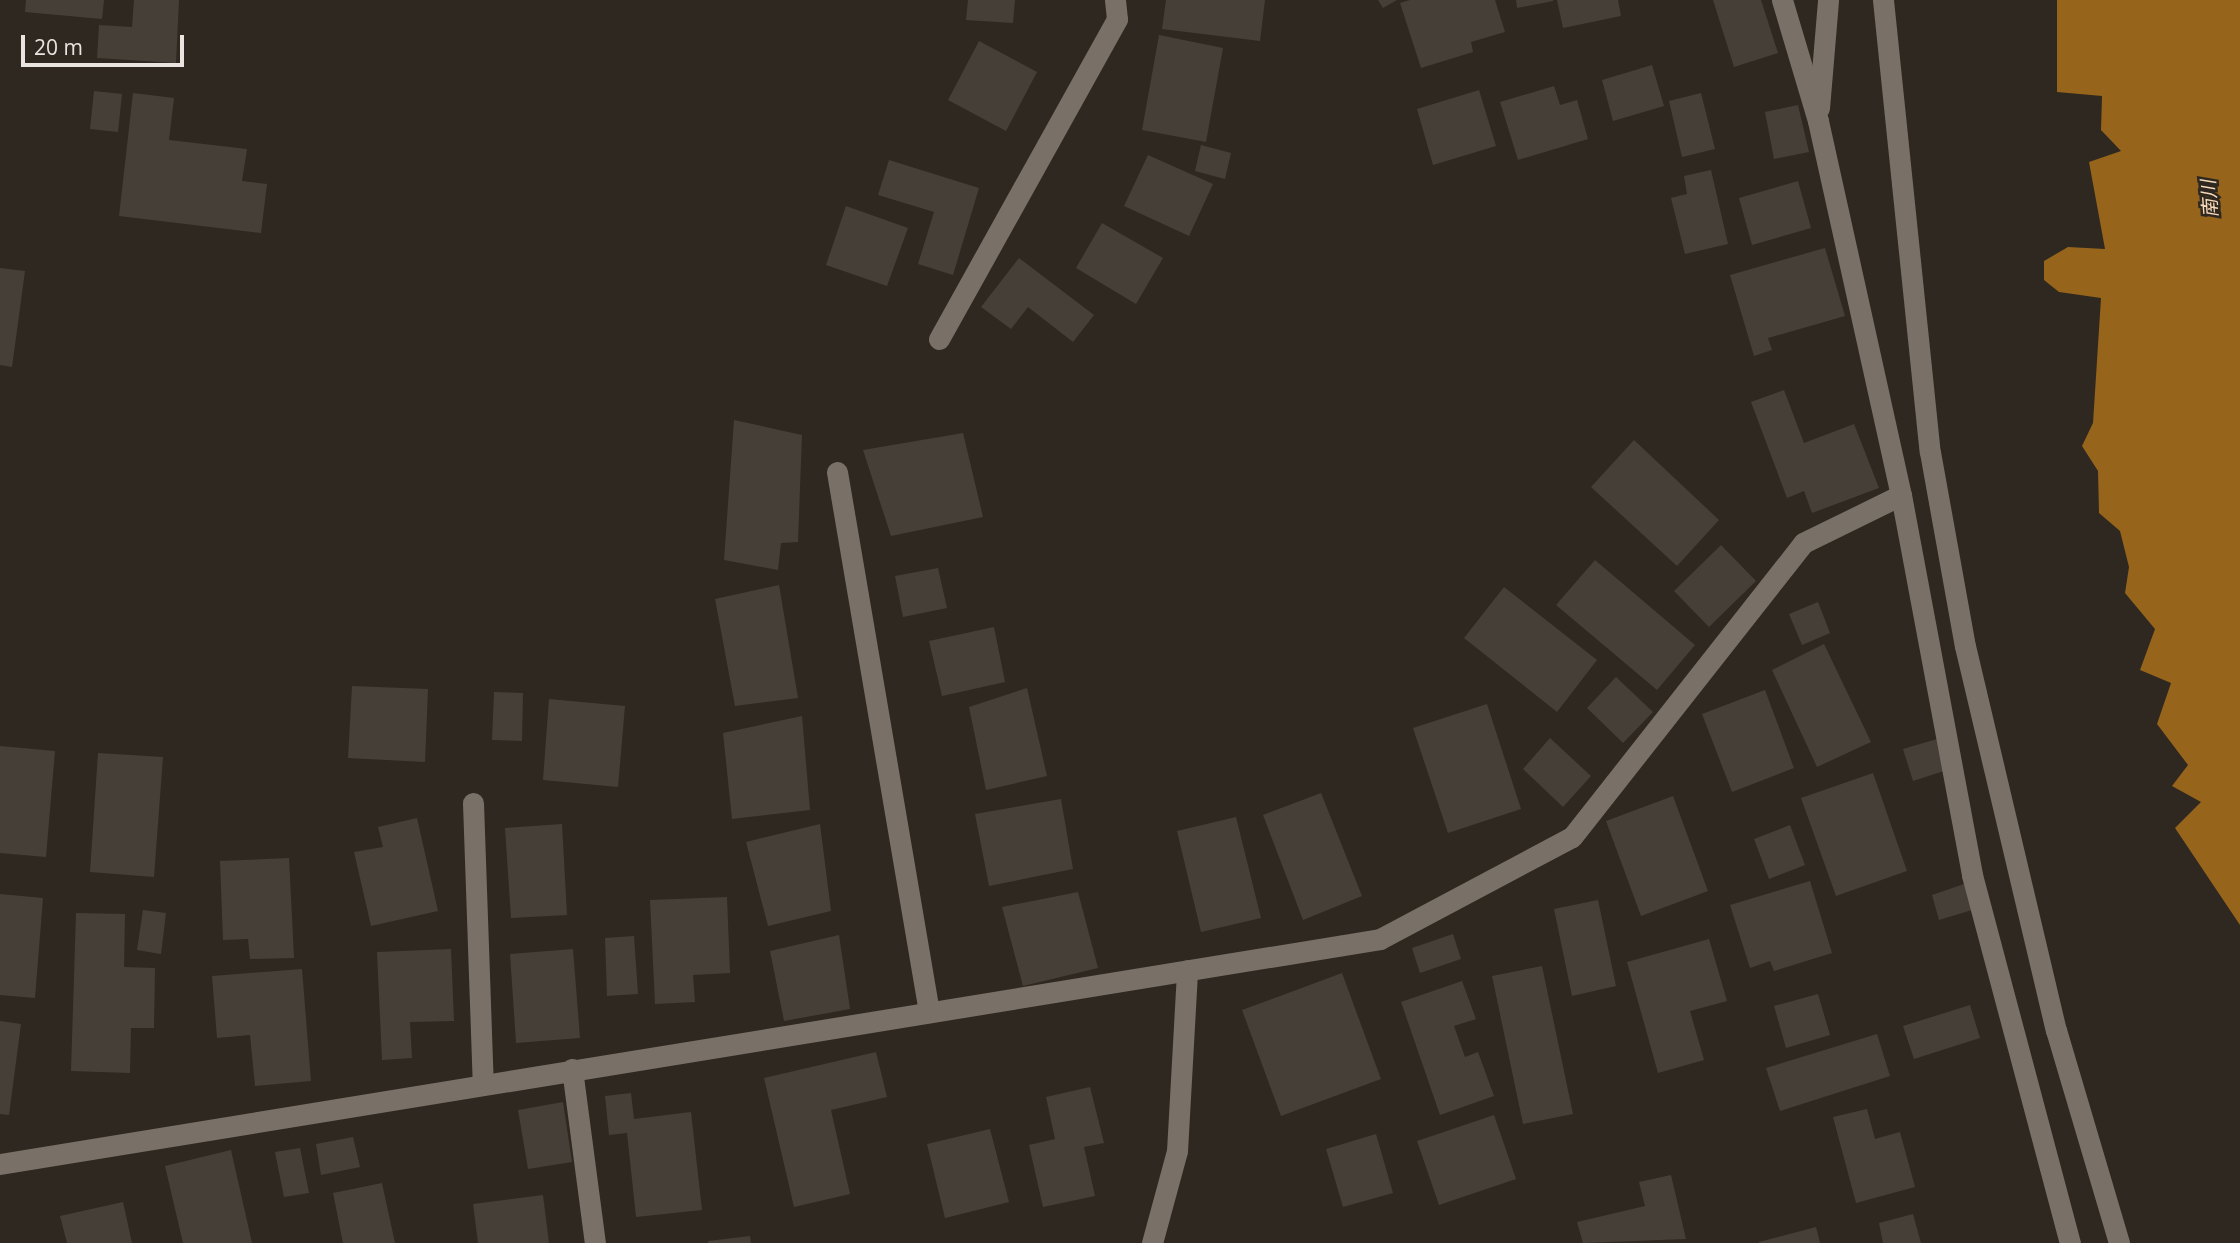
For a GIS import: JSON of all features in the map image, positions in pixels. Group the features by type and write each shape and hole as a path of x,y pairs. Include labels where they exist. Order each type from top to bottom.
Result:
{"street":[{"path":"939,340 1117,19 1115,0"},
{"path":"1782,0 1818,121 1900,495 1972,875 2070,1243"},
{"path":"1818,121 1828,0"},
{"path":"1883,0 1930,452 1965,646 2056,1030 2119,1243"},
{"path":"837,472 929,1012"},
{"path":"0,1164 1380,939 1572,837 1803,543 1900,495"},
{"path":"473,803 483,1084"},
{"path":"1152,1243 1177,1152 1187,971"},
{"path":"572,1069 595,1243"}],"water":[{"name":"南川","path":"2057,0 2240,0 2240,925 2175,828 2201,802 2172,786 2188,765 2157,724 2171,683 2140,670 2155,629 2125,593 2129,567 2120,531 2099,513 2098,471 2082,446 2093,423 2101,298 2059,292 2044,280 2044,261 2068,247 2105,249 2089,162 2121,151 2101,130 2102,96 2057,92"}],"building":[{"path":"26,0 104,0 102,19 25,12"},
{"path":"134,0 179,0 176,63 97,58 99,25 132,27"},
{"path":"968,0 1015,0 1013,23 966,20"},
{"path":"1166,0 1265,0 1260,41 1162,29"},
{"path":"1378,0 1397,0 1383,8"},
{"path":"1410,0 1495,0 1505,32 1471,42 1473,52 1421,68 1400,3"},
{"path":"1516,0 1553,0 1553,1 1517,8"},
{"path":"1557,0 1618,0 1621,16 1563,28"},
{"path":"1713,0 1761,0 1778,53 1734,67"},
{"path":"1159,35 1223,48 1206,142 1142,130"},
{"path":"979,41 1037,72 1006,131 948,100"},
{"path":"1652,65 1664,106 1613,121 1602,80"},
{"path":"1554,86 1560,105 1577,100 1588,139 1518,160 1500,102"},
{"path":"1479,90 1496,146 1433,165 1417,109"},
{"path":"94,91 122,94 118,132 90,129"},
{"path":"133,93 174,98 169,140 247,149 242,181 267,184 261,233 119,216"},
{"path":"1701,93 1715,149 1682,157 1669,101"},
{"path":"1798,105 1809,152 1774,159 1765,112"},
{"path":"1201,145 1231,153 1225,179 1195,171"},
{"path":"1148,155 1213,184 1189,236 1124,206"},
{"path":"889,160 979,188 953,275 918,264 934,212 878,195"},
{"path":"1711,170 1728,244 1685,254 1671,198 1687,194 1684,176"},
{"path":"1798,181 1811,228 1752,245 1739,198"},
{"path":"846,206 908,228 887,286 826,265"},
{"path":"1102,223 1163,258 1136,304 1076,268"},
{"path":"1825,248 1845,316 1768,338 1772,350 1754,356 1730,275"},
{"path":"1019,258 1094,315 1073,342 1028,307 1011,329 981,307"},
{"path":"0,268 25,271 12,367 0,365"},
{"path":"1784,390 1804,443 1854,424 1879,488 1812,513 1804,491 1787,498 1751,402"},
{"path":"734,420 802,435 798,542 781,543 778,570 724,560"},
{"path":"963,433 983,517 891,536 863,450"},
{"path":"1634,440 1719,520 1677,566 1591,487"},
{"path":"1721,545 1756,581 1709,627 1674,591"},
{"path":"1595,560 1695,645 1657,690 1556,605"},
{"path":"938,568 947,608 903,617 895,576"},
{"path":"779,585 798,698 735,706 715,599"},
{"path":"1504,587 1597,660 1557,712 1464,638"},
{"path":"1818,602 1830,633 1802,645 1789,614"},
{"path":"994,627 1005,682 942,696 929,641"},
{"path":"1824,644 1871,742 1817,767 1772,670"},
{"path":"1616,677 1653,712 1623,743 1587,708"},
{"path":"352,686 428,689 425,762 348,758"},
{"path":"1027,688 1047,776 986,790 969,707"},
{"path":"1765,690 1794,768 1732,792 1702,714"},
{"path":"494,692 523,693 522,741 492,740"},
{"path":"549,699 625,706 618,787 543,780"},
{"path":"1487,704 1521,809 1448,833 1413,728"},
{"path":"802,716 810,810 732,819 723,733"},
{"path":"1550,738 1591,776 1563,807 1523,769"},
{"path":"1937,739 1947,770 1913,781 1903,749"},
{"path":"0,746 55,751 46,857 0,853"},
{"path":"98,753 163,757 154,877 90,872"},
{"path":"1873,773 1907,871 1836,896 1801,798"},
{"path":"1321,793 1362,896 1303,920 1263,815"},
{"path":"1673,796 1708,891 1641,916 1606,821"},
{"path":"1061,799 1073,869 989,886 975,814"},
{"path":"1236,817 1261,918 1201,932 1177,831"},
{"path":"417,818 438,911 371,926 354,852 383,847 378,827"},
{"path":"562,824 567,915 511,918 505,828"},
{"path":"820,824 831,911 768,926 746,842"},
{"path":"1790,825 1805,865 1769,879 1754,839"},
{"path":"289,858 294,958 250,959 248,939 223,940 220,861"},
{"path":"1810,881 1832,953 1774,971 1770,961 1750,968 1730,905"},
{"path":"1964,884 1972,910 1939,920 1932,895"},
{"path":"1078,892 1098,968 1023,986 1002,907"},
{"path":"0,894 43,898 35,998 0,995"},
{"path":"727,897 730,973 693,975 695,1002 655,1004 650,900"},
{"path":"1598,900 1616,986 1572,996 1554,909"},
{"path":"143,910 166,913 161,954 137,950"},
{"path":"76,913 125,914 124,967 155,968 154,1028 131,1028 130,1073 71,1071"},
{"path":"1453,934 1461,959 1420,973 1412,948"},
{"path":"839,935 850,1009 784,1021 770,951"},
{"path":"634,936 638,994 607,996 605,938"},
{"path":"1709,939 1727,1001 1690,1011 1704,1060 1658,1073 1627,962"},
{"path":"451,949 454,1021 410,1022 412,1058 382,1060 377,952"},
{"path":"573,949 580,1038 516,1043 510,954"},
{"path":"1542,966 1573,1114 1523,1124 1492,976"},
{"path":"302,969 311,1081 255,1086 250,1035 217,1038 212,976"},
{"path":"1342,973 1381,1079 1281,1116 1242,1010"},
{"path":"1462,981 1476,1019 1454,1026 1465,1057 1478,1052 1494,1096 1440,1115 1401,1002"},
{"path":"1818,994 1830,1035 1786,1048 1774,1006"},
{"path":"1970,1005 1980,1038 1914,1059 1903,1026"},
{"path":"0,1021 21,1024 9,1115 0,1114"},
{"path":"1877,1034 1890,1076 1780,1111 1766,1068"},
{"path":"876,1052 887,1097 831,1110 850,1194 794,1207 764,1078"},
{"path":"1090,1087 1104,1143 1084,1147 1095,1196 1043,1207 1029,1145 1055,1139 1046,1097"},
{"path":"631,1093 634,1119 691,1112 702,1210 636,1217 627,1133 609,1135 605,1096"},
{"path":"563,1102 572,1162 528,1169 518,1110"},
{"path":"1867,1109 1875,1139 1900,1132 1915,1187 1856,1203 1833,1117"},
{"path":"1494,1115 1516,1179 1439,1205 1417,1141"},
{"path":"990,1129 1009,1202 945,1218 927,1144"},
{"path":"1376,1134 1393,1193 1343,1207 1326,1149"},
{"path":"353,1137 360,1167 321,1175 316,1144"},
{"path":"300,1148 309,1193 284,1197 275,1152"},
{"path":"231,1150 252,1243 183,1243 165,1166"},
{"path":"1671,1175 1686,1239 1583,1243 1577,1222 1645,1206 1639,1182"},
{"path":"382,1183 395,1243 343,1243 333,1193"},
{"path":"543,1195 549,1243 478,1243 473,1204"},
{"path":"123,1202 132,1243 67,1243 60,1216"},
{"path":"1913,1214 1921,1243 1883,1243 1879,1223"},
{"path":"1816,1227 1820,1243 1759,1243 1759,1242"},
{"path":"750,1236 751,1243 708,1243 708,1241"}]}
